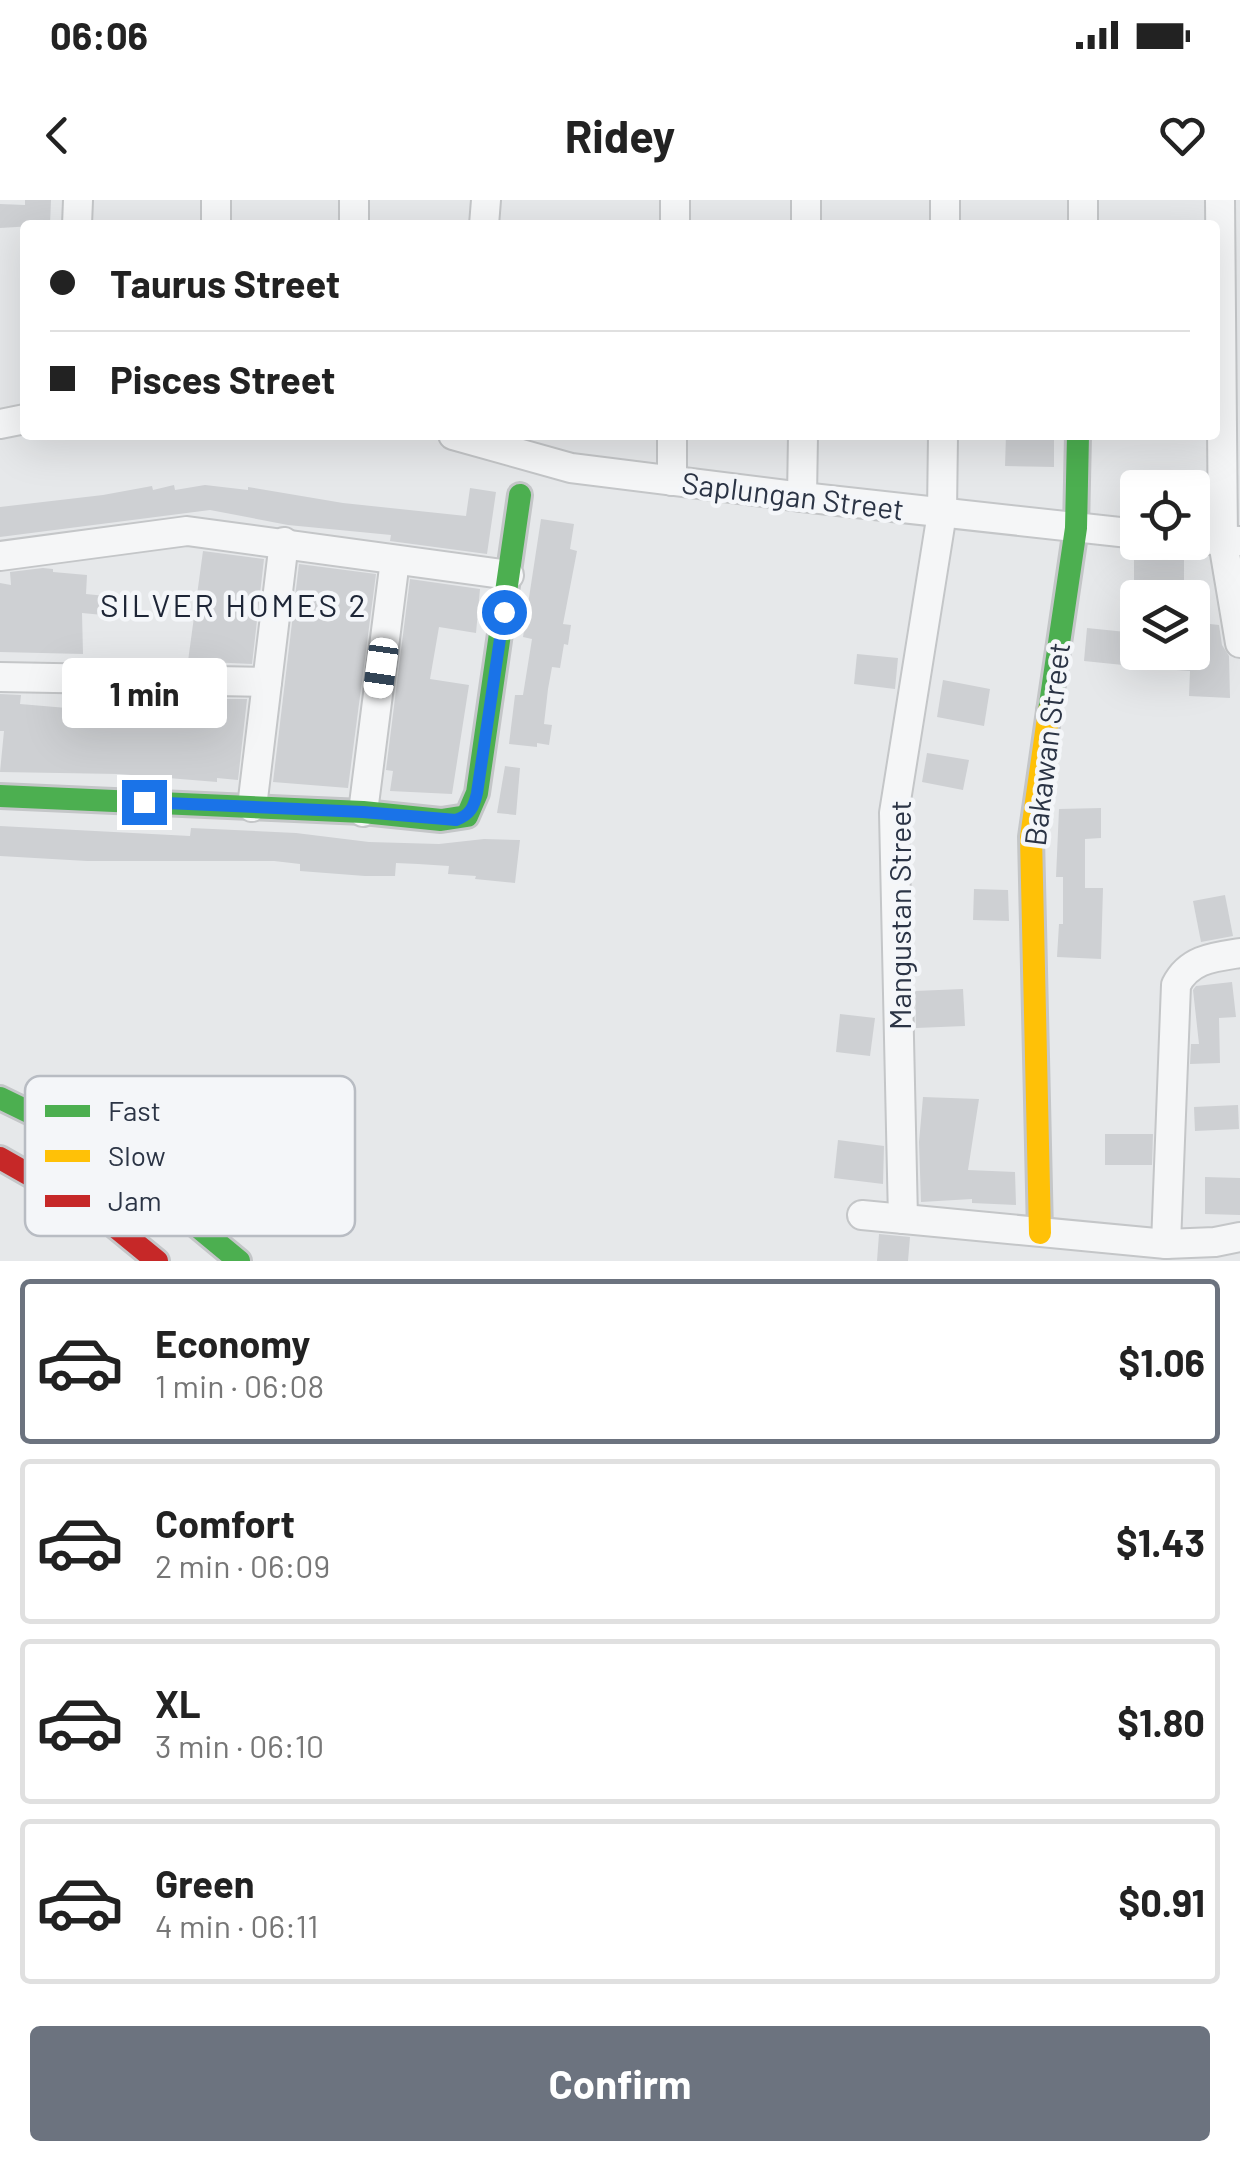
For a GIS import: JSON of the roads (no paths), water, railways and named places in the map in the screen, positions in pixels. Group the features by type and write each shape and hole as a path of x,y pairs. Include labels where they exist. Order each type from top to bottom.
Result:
{"street":[{"path":"1220,200 1232,542 1240,643"},
{"name":"Saplungan Street","path":"487,440 571,468 1120,532"},
{"path":"672,440 672,480"},
{"path":"802,497 803,440"},
{"name":"Mangustan Street","path":"903,1219 894,813 942,513 943,440"},
{"name":"Bakawan Street","path":"1040,1233 1030,837 1076,528 1078,440"},
{"path":"0,796 363,812 456,820 467,816 477,793 520,495"},
{"path":"0,556 188,531 509,576"},
{"path":"252,807 284,542"},
{"path":"363,812 395,560"},
{"path":"0,677 267,682"},
{"path":"1166,1244 1176,985 1182,972 1195,964 1240,953"},
{"path":"0,1098 25,1110"},
{"path":"0,1158 25,1171"},
{"path":"862,1215 1166,1244 1240,1237"},
{"path":"132,1236 157,1261"},
{"path":"209,1236 239,1261"}],"district":[{"name":"SILVER HOMES 2","path":"234,604"}]}
